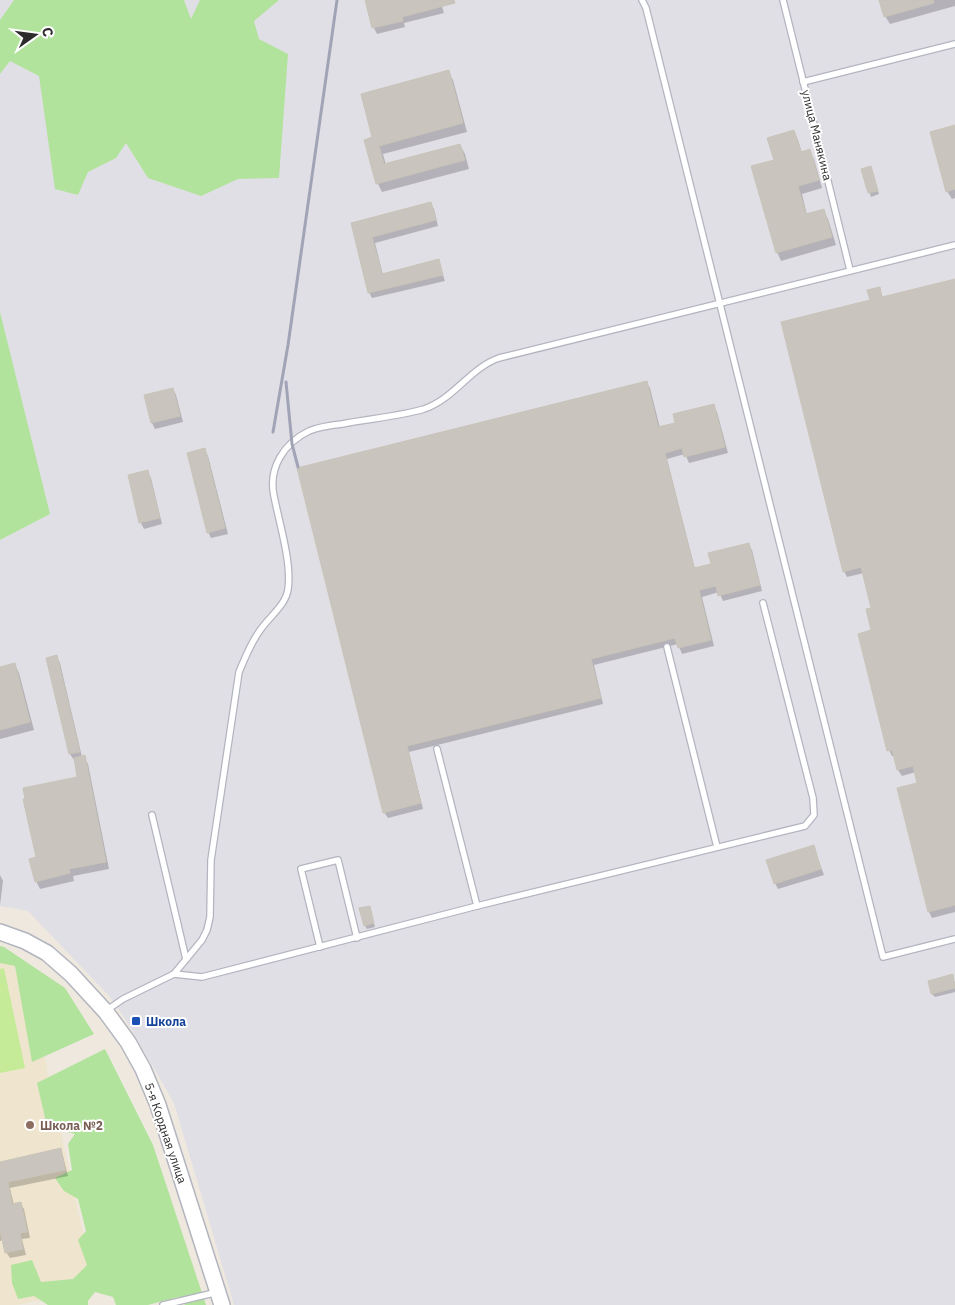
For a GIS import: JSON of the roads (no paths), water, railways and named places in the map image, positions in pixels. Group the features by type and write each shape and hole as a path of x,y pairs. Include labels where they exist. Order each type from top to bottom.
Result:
{"main road":[{"name":"5-я Кордная улица","path":"0,932 25,941 47,954 71,974 106,1012 128,1042 143,1069 158,1105 220,1298"}],"lane":[{"path":"642,0 646,8 883,957 955,938"},
{"name":"улица Манякина","path":"783,0 850,270"},
{"path":"803,82 955,44"},
{"path":"106,1012 123,999 174,974 204,935 210,917 211,860 239,672 260,630 284,602 288,589 289,568 272,488 274,469 280,456 292,444 309,431 425,408 444,398 476,370 493,360 955,245"},
{"path":"174,974 202,977 477,906 805,826 814,815 813,798 763,602"},
{"path":"667,646 717,847"},
{"path":"438,749 477,906"},
{"path":"152,815 186,959"},
{"path":"320,947 301,869 338,860 357,938"},
{"path":"163,1305 220,1298"}],"railway":[{"path":"273,432 288,345 337,0"},
{"path":"286,382 292,444 298,467"}],"place":[{"name":"Школа","path":"136,1021"},
{"name":"Школа №2","path":"30,1125"}]}
